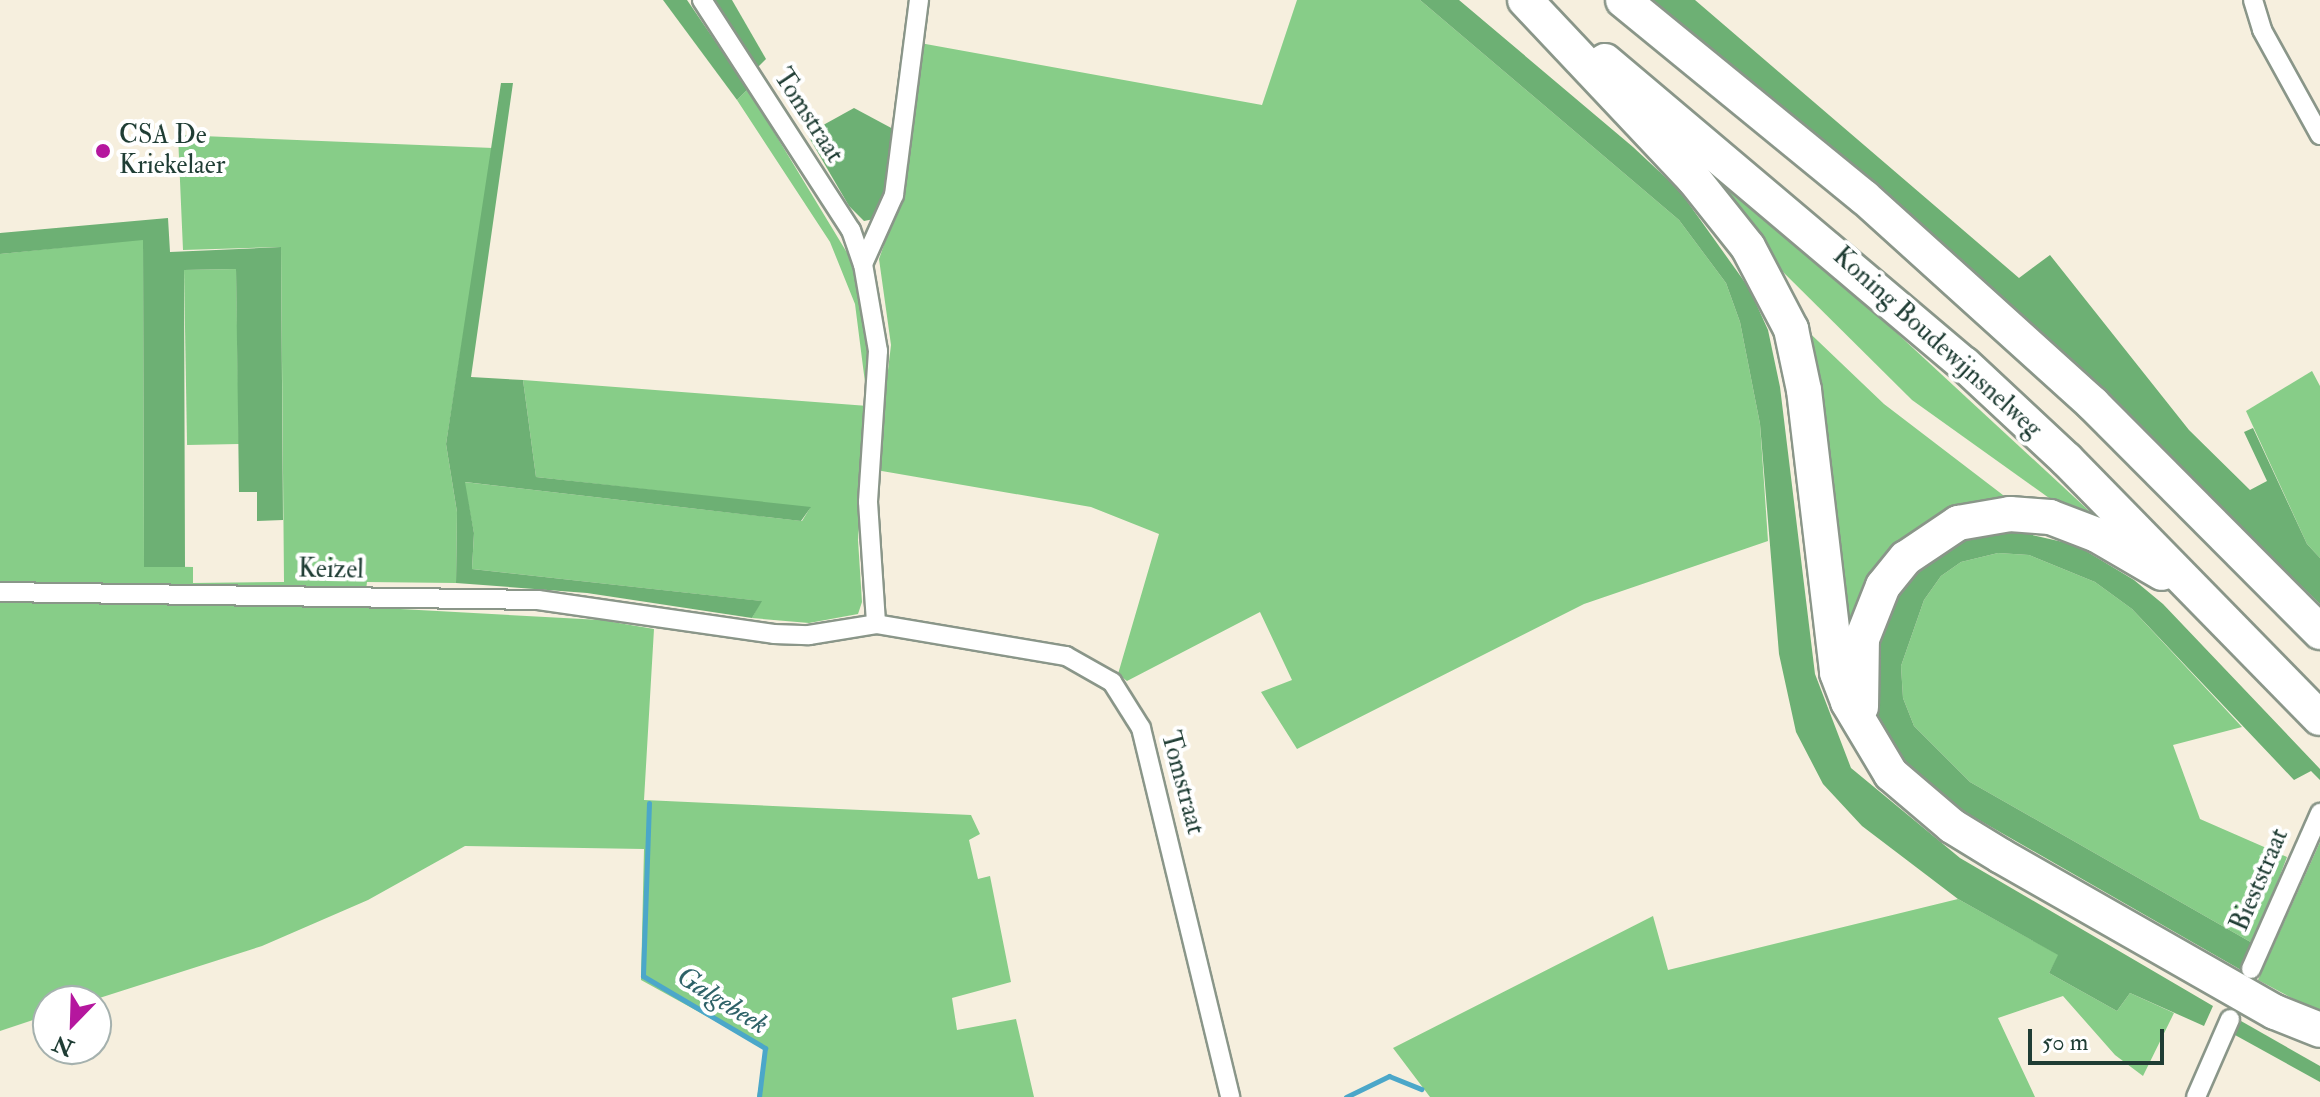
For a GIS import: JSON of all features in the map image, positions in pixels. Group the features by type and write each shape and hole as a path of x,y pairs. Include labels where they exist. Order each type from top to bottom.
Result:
{"highway":[{"name":"Koning Boudewijnsnelweg","path":"1526,0 1849,262 2067,460 2320,718"},
{"path":"1526,0 1693,178 1748,247 1791,329 1804,390 1832,645 1842,689 1863,731 1891,774 1952,826 2275,1012 2320,1030"},
{"path":"1623,0 1864,197 2081,394 2320,632"},
{"path":"1863,731 1858,665 1875,601 1906,558 1958,523 2020,514 2074,524 2206,600"},
{"path":"2275,1012 2320,1050"}],"street":[{"name":"Tomstraat","path":"702,0 851,230 863,264 878,351 868,502 876,624"},
{"path":"863,264 894,195 919,0"},
{"path":"2253,0 2262,30 2320,135"},
{"name":"Keizel","path":"0,592 538,600 660,619"},
{"name":"Tomstraat","path":"660,619 809,635 876,624 1066,656 1112,682 1141,728 1152,760 1230,1097"},
{"name":"Bieststraat","path":"2251,969 2320,813"},
{"path":"2196,1097 2230,1019"}],"green space":[{"path":"663,0 687,0 748,89 737,100"},
{"path":"712,0 732,0 766,59 756,69"},
{"path":"1297,0 1420,0 1679,220 1726,283 1740,322 1760,424 1768,541 1584,604 1297,749 1261,692 1292,680 1260,612 1127,681 1118,674 1159,534 1091,507 876,470 891,345 879,259 900,199 920,43 1262,105"},
{"path":"1420,0 1459,0 1633,147 1679,190 1749,288 1768,330 1780,387 1815,674 1851,768 1960,858 2213,1006 2204,1026 2130,993 2117,1011 2049,973 2058,955 1958,899 1862,826 1823,784 1796,732 1779,654 1760,424 1740,322 1726,283 1679,220"},
{"path":"1649,0 1695,0 2019,278 2050,255 2189,430 2250,490 2267,481 2244,432 2253,428 2307,544 2320,558 2320,604 2051,344"},
{"path":"501,83 513,83 471,377 523,380 536,477 811,507 801,521 465,482 474,533 472,569 762,601 752,618 587,593 456,583 457,512 446,444"},
{"path":"748,89 849,256 870,330 868,406 855,304 830,242 737,100"},
{"path":"854,108 895,130 889,186 874,219 864,221 849,206 807,134"},
{"path":"178,135 493,148 446,444 457,512 456,583 367,582 364,607 601,620 654,629 644,800 971,815 980,834 969,840 978,879 990,876 1011,982 952,998 957,1030 1016,1019 1034,1097 757,1097 766,1049 641,980 644,849 465,846 368,900 262,946 112,994 112,985 32,985 32,1020 0,1031 0,254 143,239 144,566 193,567 193,583 284,582 281,247 183,250"},
{"path":"1669,136 1846,286 2113,533 2063,508 1912,400 1781,270"},
{"path":"168,218 170,252 281,247 283,520 257,521 257,492 239,492 236,269 184,270 185,567 144,567 143,240 0,254 0,233"},
{"path":"236,269 239,444 187,445 184,270"},
{"path":"1796,320 1884,404 2016,505 1974,508 1850,645"},
{"path":"2312,371 2320,386 2320,558 2307,544 2246,411"},
{"path":"523,380 868,406 858,540 862,602 858,614 809,623 752,618 761,601 472,569 474,533 464,482 802,521 810,508 536,477"},
{"path":"2015,531 2076,545 2134,580 2163,604 2320,769 2320,780 2311,771 2294,780 2132,609 2095,582 2029,555 1998,553 1961,562 1941,576 1924,600 1901,666 1903,698 1914,726 1970,782 2254,944 2241,970 1965,812 1915,776 1880,727 1870,698 1871,645 1906,576 1958,541"},
{"path":"1998,553 2029,555 2095,582 2132,609 2242,727 2173,745 2200,819 2287,857 2254,944 1970,782 1914,726 1903,698 1901,666 1924,600 1941,576 1961,562"},
{"path":"2320,842 2320,1013 2258,980"},
{"path":"1958,899 2059,955 2049,973 2117,1011 2130,993 2174,1013 2143,1076 2115,1055 2063,996 1998,1018 2035,1097 1430,1097 1393,1048 1653,916 1668,970"},
{"path":"2241,1021 2320,1066 2320,1082 2235,1035"}],"waterway":[{"name":"Galgebeek","path":"649,803 643,976 765,1048 759,1097"},
{"path":"1346,1097 1389,1076 1421,1089"}],"place":[{"name":"CSA De Kriekelaer","path":"103,151"}]}
